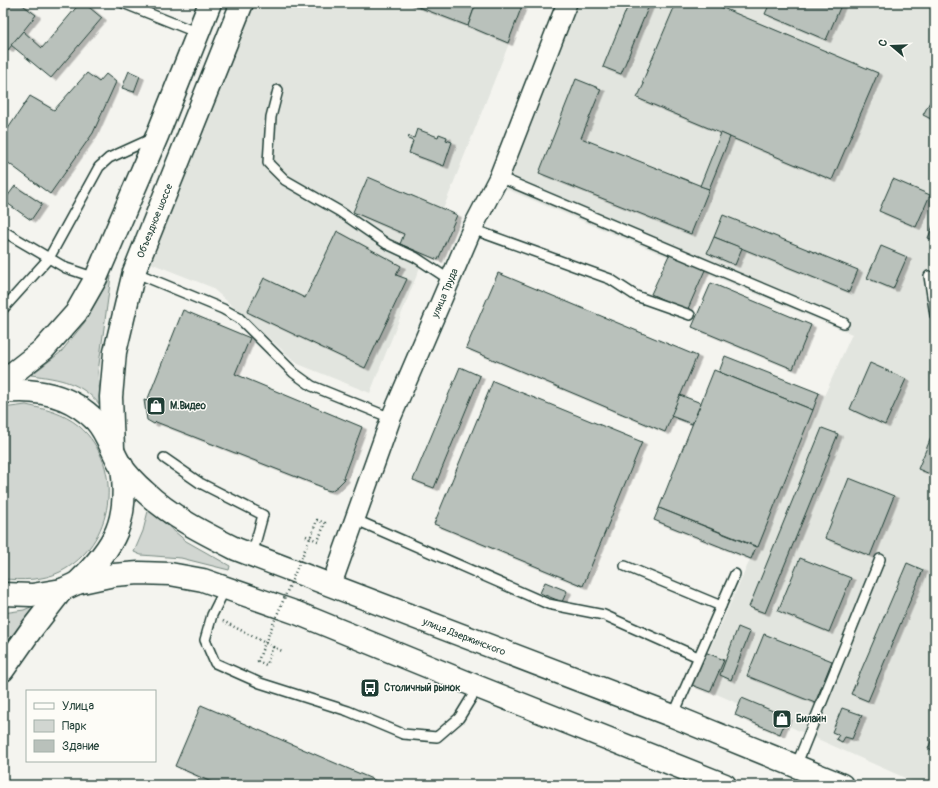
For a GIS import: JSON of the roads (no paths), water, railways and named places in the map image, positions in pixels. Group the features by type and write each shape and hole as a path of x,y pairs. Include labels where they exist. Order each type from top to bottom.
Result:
{"main road":[{"path":"3,380 44,350 76,313 96,278 157,136 210,3"},
{"name":"Объездное шоссе","path":"3,670 31,630 70,586 98,562 113,541 122,516 125,488 117,458 111,397 115,352 134,272 242,3"},
{"path":"3,392 23,390 50,393 75,404 96,421 117,458"},
{"name":"улица Дзержинского","path":"117,458 144,491 169,511 202,532 252,555 673,716 842,785"},
{"path":"3,594 32,596 114,575 139,573 170,574 203,580 297,612 478,687 725,785"}],"street":[{"name":"улица Труда","path":"331,586 344,554 354,519 392,418 472,229 498,177 567,3"}],"lane":[{"path":"123,3 138,6 198,33"},
{"path":"278,90 271,117 268,163 285,180 339,211 387,244 415,257 450,280"},
{"path":"3,309 49,258 99,167 109,158 157,136"},
{"path":"498,177 844,323"},
{"path":"472,229 610,279 636,296 690,315"},
{"path":"3,231 66,268 96,278"},
{"path":"134,272 223,309 239,318 253,329 294,373 312,386 392,418"},
{"path":"929,276 935,315"},
{"path":"164,458 200,483 263,515 252,555"},
{"path":"354,519 548,604 569,609 604,614 698,657"},
{"path":"796,766 880,559"},
{"path":"625,566 721,606"},
{"path":"673,716 735,574"},
{"path":"226,587 212,615 206,640 215,664 260,683 348,711 403,734 437,737 459,718 478,687"}],"place":[{"name":"М.Видео","path":"156,406"},
{"name":"Столичный рынок","path":"370,688"},
{"name":"Билайн","path":"782,719"}]}
